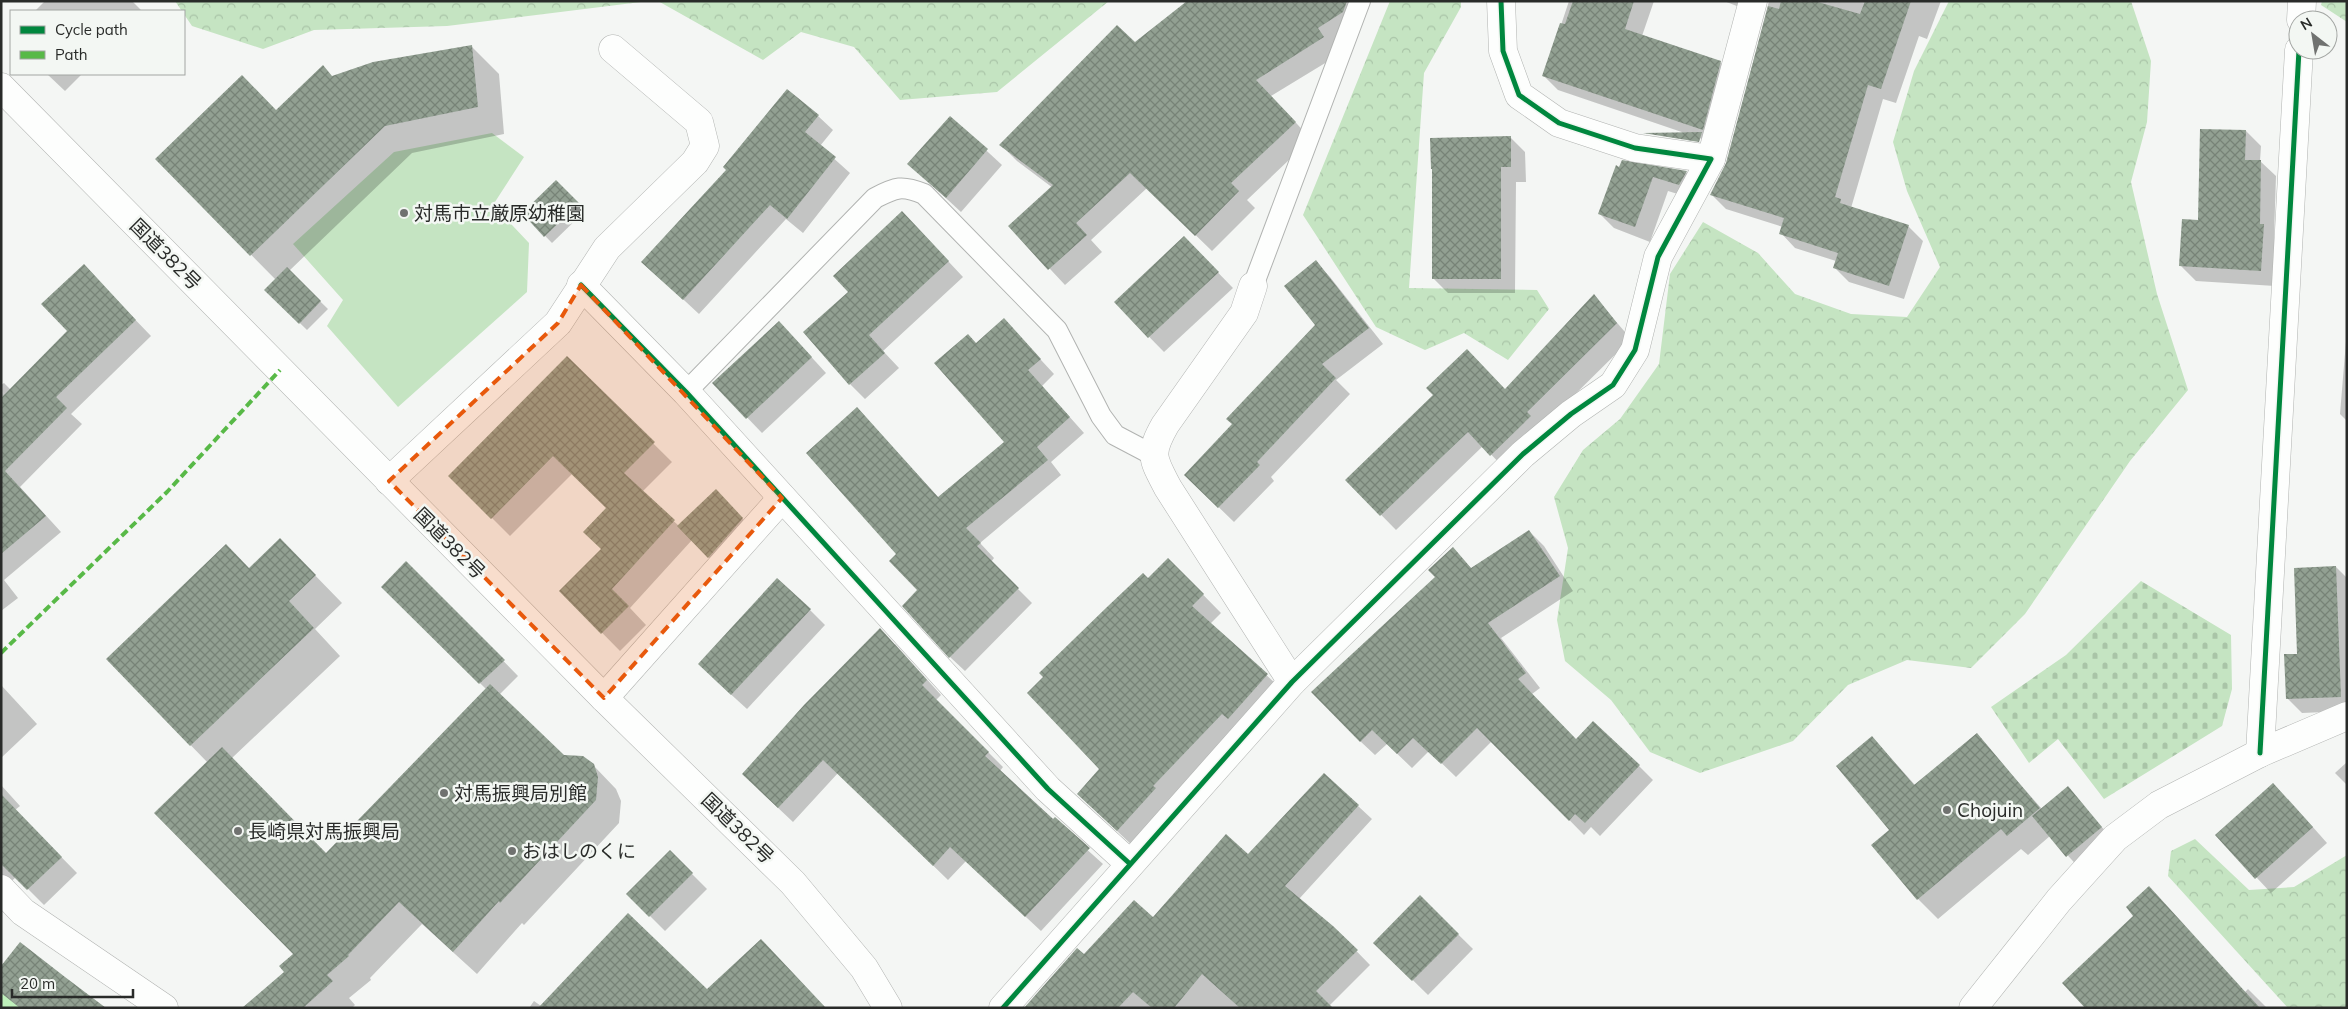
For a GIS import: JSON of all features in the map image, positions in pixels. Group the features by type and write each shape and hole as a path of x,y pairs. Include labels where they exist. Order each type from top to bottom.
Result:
{"main road":[{"path":"1501,1 1503,51 1519,95 1559,123 1625,144 1711,159"},
{"path":"1003,1008 1129,863 1292,682 1523,454 1571,414 1613,385 1635,350 1658,257 1711,159 1753,1"},
{"path":"389,481 558,323 581,285 607,248 695,162 705,146 699,122 612,49"},
{"path":"2260,753 2298,60"},
{"name":"国道382号","path":"1,87 604,698 793,883 864,968 888,1008"},
{"path":"581,285 686,392 1048,789 1129,863"},
{"path":"1253,286 1244,313 1165,425 1156,441 1153,454 1168,488 1292,682"},
{"path":"604,698 782,498"},
{"path":"1973,1008 2059,900 2116,838 2159,805 2260,753 2347,716"},
{"path":"1,889 23,912 164,1008"}],"lane":[{"path":"1253,286 1360,1"},
{"path":"686,392 875,198 893,189 908,188 924,194 1057,330 1101,416 1115,435 1153,454"}],"highlighted area":[{"path":"581,285 782,498 604,698 389,481 558,323"}],"green space":[{"path":"175,1 649,1 447,26 314,30 263,49 192,26 185,16 185,10 181,10"},
{"path":"658,1 1109,1 997,92 900,100 854,47 801,32 763,60"},
{"path":"1390,1 1461,1 1461,7 1424,73 1409,288 1537,290 1549,309 1508,360 1464,333 1425,350 1376,327 1303,215"},
{"path":"1949,1 2131,1 2151,61 2147,122 2131,182 2157,294 2188,390 2130,461 2025,614 1971,668 1907,660 1848,685 1793,741 1700,773 1650,752 1611,700 1565,661 1557,620 1568,548 1554,497 1583,450 1620,419 1659,364 1670,274 1703,222 1758,253 1795,294 1851,314 1907,317 1940,267 1907,191 1893,142 1914,71"},
{"path":"2322,1 2347,1 2347,22 2338,16 2338,10 2329,10 2321,5"},
{"path":"492,133 524,157 493,205 529,243 527,292 398,407 327,326 343,300 293,244 394,152"},
{"path":"2141,581 2231,635 2232,689 2222,726 2104,799 2058,739 2029,763 1991,707 2066,655"},
{"path":"2195,839 2249,890 2294,887 2347,855 2347,1008 2288,1008 2168,876 2171,851"}],"building":[{"path":"1187,1 1347,1 1343,12 1318,28 1324,37 1256,80 1296,122 1231,183 1239,191 1195,236 1130,173 1076,223 1087,235 1048,270 1008,226 1053,185 999,145 1117,25 1135,42"},
{"path":"1573,1 1634,1 1625,29 1721,61 1703,130 1542,76 1560,23 1565,24"},
{"path":"1781,1 1814,1 1860,14 1865,1 1911,1 1881,89 1868,85 1835,197 1841,199 1840,203 1909,225 1889,286 1833,268 1838,253 1779,234 1784,218 1710,195 1726,163 1768,6 1779,9"},
{"path":"472,45 478,107 385,126 250,256 155,159 242,75 276,110 323,65 332,76 373,62"},
{"path":"787,89 819,115 805,132 836,157 787,219 770,205 683,300 641,262 726,170 723,167"},
{"path":"950,116 988,149 946,198 907,164"},
{"path":"2200,129 2246,130 2245,160 2261,160 2260,224 2264,224 2261,271 2179,266 2182,219 2198,220"},
{"path":"1702,132 1699,142 1643,133"},
{"path":"1511,136 1511,167 1501,167 1501,279 1432,279 1432,169 1430,138"},
{"path":"1622,160 1687,171 1679,185 1653,177 1635,227 1598,214 1616,165 1619,167"},
{"path":"556,180 579,203 544,237 522,213"},
{"path":"902,211 949,261 869,335 885,353 849,385 803,332 848,292 833,276"},
{"path":"1184,236 1219,272 1148,338 1114,302"},
{"path":"1316,260 1369,328 1322,364 1336,378 1257,462 1260,465 1218,508 1184,475 1232,424 1226,419 1315,325 1284,286"},
{"path":"84,264 136,320 56,397 67,408 5,471 46,516 1,554 1,398 67,331 41,304"},
{"path":"287,267 321,301 299,324 264,290"},
{"path":"1594,294 1617,323 1527,412 1531,416 1490,456 1468,432 1380,516 1345,480 1433,395 1426,388 1467,349 1505,389"},
{"path":"1004,318 1041,359 1028,370 1070,417 1037,447 1048,460 966,528 981,543 977,546 1019,588 949,658 902,606 917,590 889,561 896,554 806,453 857,407 938,497 1004,442 934,363 968,334 976,343"},
{"path":"779,321 812,357 746,419 712,383"},
{"path":"567,356 655,442 624,473 675,520 612,589 629,606 601,634 559,591 601,549 583,532 606,508 553,456 491,519 448,476"},
{"path":"716,489 743,518 708,558 677,526"},
{"path":"1529,530 1560,576 1488,623 1526,673 1518,679 1576,739 1593,721 1640,765 1585,823 1575,814 1569,821 1477,728 1441,764 1413,738 1397,754 1372,730 1360,742 1311,692 1435,577 1428,570 1453,547 1471,568"},
{"path":"280,538 316,575 289,601 314,628 190,746 106,659 226,544 249,568"},
{"path":"1168,558 1204,594 1192,606 1268,674 1228,719 1222,714 1153,786 1156,788 1117,831 1077,794 1099,769 1027,693 1043,677 1039,673 1107,607 1143,573 1148,578"},
{"path":"406,561 505,660 479,684 381,587"},
{"path":"2336,566 2341,697 2286,699 2284,654 2297,654 2294,568"},
{"path":"777,578 811,609 731,695 698,664"},
{"path":"880,628 927,680 922,685 989,752 985,756 1053,819 1055,817 1090,848 1025,917 950,847 933,866 823,760 778,808 742,774 804,705"},
{"path":"490,684 564,755 583,756 594,764 598,777 596,800 453,952 399,902 349,956 327,975 333,981 303,1008 242,1008 284,972 279,966 293,954 154,813 222,747 326,853"},
{"path":"1977,733 2040,808 2007,836 2001,829 1917,900 1871,845 1889,830 1836,766 1872,736 1914,785"},
{"path":"1324,773 1359,805 1285,886 1333,926 1358,950 1316,991 1333,1008 1240,1008 1202,974 1174,1008 1152,1008 1133,992 1118,1008 1024,1008 1077,948 1084,954 1134,900 1153,917 1226,834 1248,854"},
{"path":"2273,783 2313,827 2255,879 2215,835"},
{"path":"2068,786 2102,827 2066,857 2032,816"},
{"path":"1,794 62,857 27,890 1,864"},
{"path":"670,850 693,873 649,917 626,894"},
{"path":"2149,886 2260,1008 2085,1008 2062,983 2133,916 2126,907"},
{"path":"1420,895 1459,934 1412,981 1373,943"},
{"path":"628,913 707,989 761,939 826,1008 538,1008"},
{"path":"20,942 106,1008 20,1008 1,993 1,966"}],"waterway":[{"path":"1,1005 5,1008"}],"marked path":[{"path":"1,653 167,492 280,370"}],"cycle path":[{"path":"1003,1008 1292,682 1523,454 1571,414 1613,385 1635,350 1658,257 1711,159 1635,148 1559,123 1519,95 1503,51 1501,1"},
{"path":"2260,753 2298,60"},
{"path":"581,285 686,392 1048,789 1129,863"}],"place":[{"name":"対馬市立厳原幼稚園","path":"404,213"},
{"name":"対馬振興局別館","path":"444,793"},
{"name":"Chojuin","path":"1947,810"},
{"name":"長崎県対馬振興局","path":"238,831"},
{"name":"おはしのくに","path":"512,851"}]}
